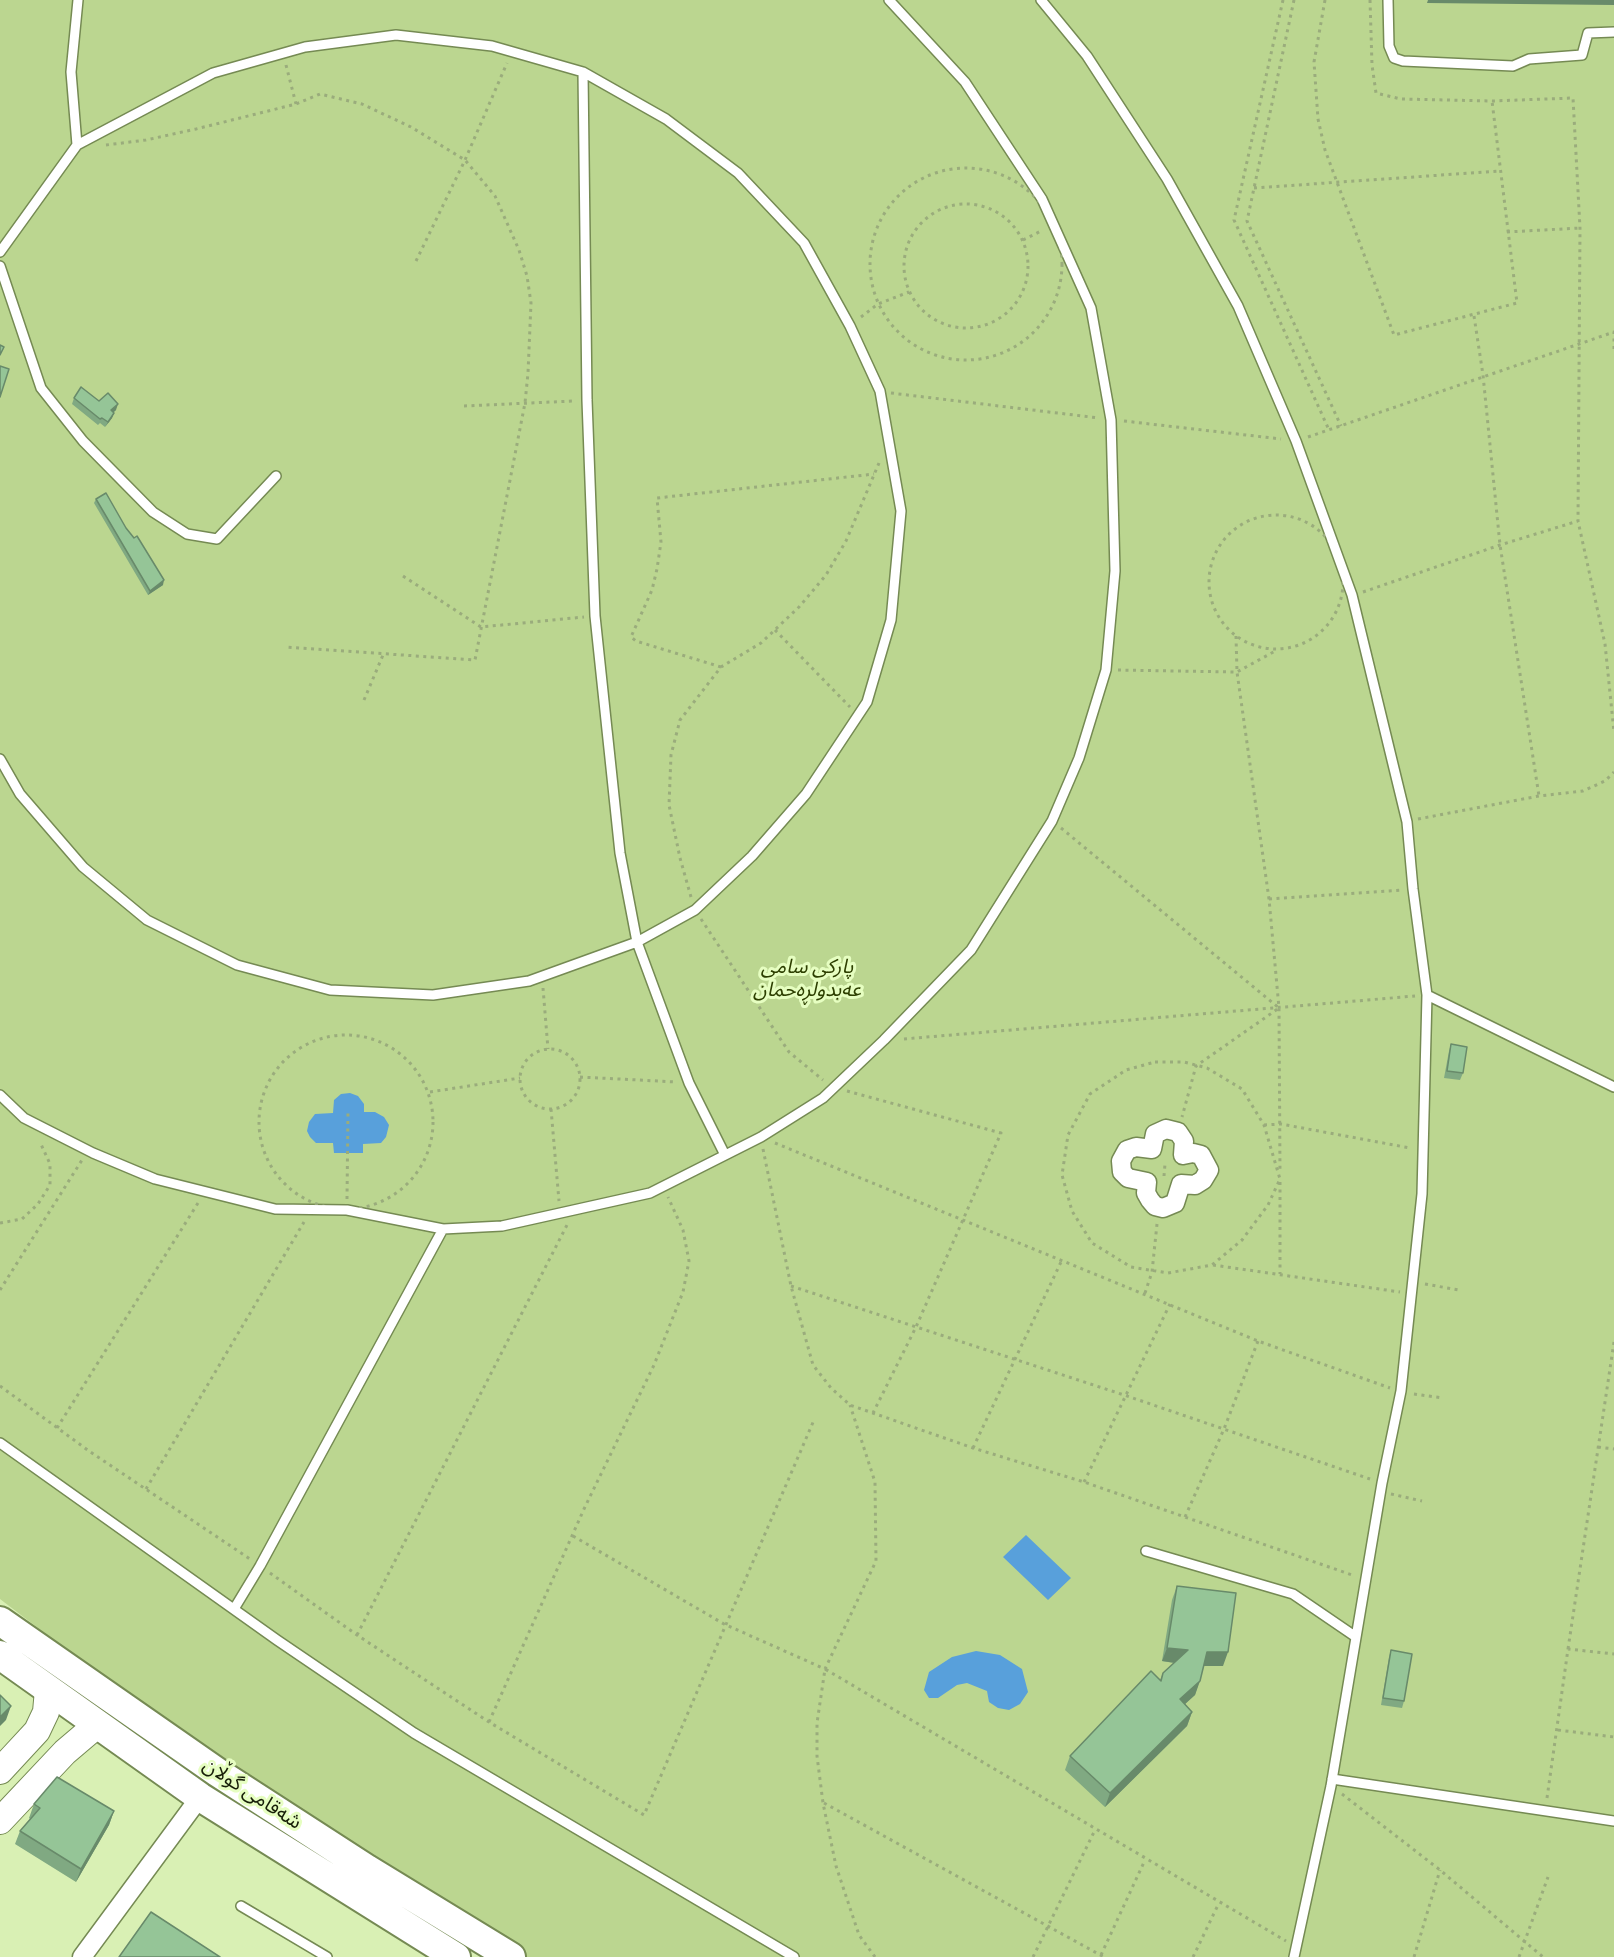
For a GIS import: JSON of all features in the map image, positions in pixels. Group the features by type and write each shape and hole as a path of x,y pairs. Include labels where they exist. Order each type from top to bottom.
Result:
{"main road":[{"name":"شەقامی گوڵان","path":"0,1621 216,1772 367,1869 511,1957"},
{"name":"شەقامی گوڵان","path":"0,1655 200,1797 456,1957"}],"street":[{"path":"1166,1129 1178,1132 1184,1141 1184,1155 1193,1153 1202,1155 1209,1170 1203,1180 1195,1185 1180,1184 1175,1203 1155,1206 1146,1193 1147,1182 1128,1178 1122,1172 1121,1161 1127,1150 1136,1147 1152,1149 1155,1134 1166,1129"},
{"path":"0,1771 37,1731 46,1712 48,1690"},
{"path":"0,1821 65,1752 98,1724"},
{"path":"82,1957 200,1797"}],"lane":[{"path":"77,145 71,72 78,0"},
{"path":"0,1095 24,1118 88,1151 155,1179 276,1209 347,1210 443,1229 502,1226 574,1212 650,1193 761,1137 823,1098 884,1040 971,950 1052,821 1079,758 1106,670 1116,571 1112,420 1091,308 1042,199 965,82 889,0"},
{"path":"1041,0 1087,56 1167,179 1238,306 1296,441 1340,559 1352,596 1407,822 1427,995 1422,1194 1401,1392 1381,1488 1331,1783 1294,1957"},
{"path":"1388,0 1389,46 1394,58 1403,61 1513,66 1529,59 1582,55 1588,33 1614,32"},
{"path":"0,252 77,145 213,74 305,47 396,35 492,46 583,72 666,119 738,173 804,243 850,326 880,392 901,511 891,620 867,702 806,794 752,856 695,910 637,942 542,977 433,995 330,990 237,965 147,920 83,867 20,794 0,759"},
{"path":"583,72 587,400 595,616 620,853 637,942 689,1083 725,1155"},
{"path":"0,266 41,388 84,441 153,512 187,534 218,539 276,476"},
{"path":"1427,995 1614,1087"},
{"path":"234,1609 260,1566 443,1229"},
{"path":"0,1443 414,1733 794,1957"},
{"path":"1146,1551 1293,1594 1356,1637"},
{"path":"1331,1783 1614,1821"},
{"path":"241,1906 327,1957"}],"path":[{"path":"1283,0 1234,220 1329,430"},
{"path":"1294,0 1247,220 1341,426"},
{"path":"1325,0 1314,63 1315,105 1325,150 1394,335 1517,303 1492,101"},
{"path":"1370,0 1372,65 1376,93 1401,99 1492,101 1573,98 1580,228 1578,522 1605,644 1614,732"},
{"path":"416,261 465,160 512,53"},
{"path":"283,54 296,104"},
{"path":"77,145 106,145 146,140 296,104 320,94 362,104 411,127 465,160 495,196 519,250 527,276 531,303 525,403 475,660 286,647"},
{"path":"966,168 996,172 1030,192 1044,207 1054,225 1062,261 1056,299 1036,331 1005,352 968,361 931,354 899,334 878,304 869,264 878,225 902,193 936,172 966,168"},
{"path":"1253,188 1500,171"},
{"path":"968,204 988,208 1006,218 1023,240 1028,264 1025,288 1012,309 992,323 968,329 944,325 923,312 909,292 904,264 911,238 929,217 941,210 968,204"},
{"path":"1023,240 1054,225"},
{"path":"1507,232 1580,228"},
{"path":"850,326 878,304 909,292"},
{"path":"1474,316 1483,375 1500,545 1539,796"},
{"path":"880,392 1296,441 1614,332 1614,352"},
{"path":"464,406 587,400"},
{"path":"873,1413 916,1327 1000,1133 832,1087 789,1052 695,910 680,858 669,805 670,755 680,720 721,667 747,653 775,630 826,575 846,542 874,474 886,436"},
{"path":"721,667 636,641 631,637 652,590 657,569 661,542 657,498 874,474"},
{"path":"1279,649 1256,646 1236,636 1220,620 1210,599 1209,576 1214,554 1227,535 1246,521 1268,514 1290,515 1311,524 1328,539 1340,559 1343,577 1342,596 1335,613"},
{"path":"1106,670 1237,672 1279,649 1301,644 1321,632 1352,596 1500,545 1578,522"},
{"path":"403,576 481,627 595,616"},
{"path":"775,630 857,715"},
{"path":"1236,636 1237,672 1269,899 1279,1008 1280,1274"},
{"path":"364,700 383,655"},
{"path":"1407,822 1539,796 1583,791 1605,781 1614,772"},
{"path":"1052,821 1279,1008"},
{"path":"1269,899 1413,889"},
{"path":"542,977 548,1049"},
{"path":"884,1040 1427,995"},
{"path":"1178,1132 1196,1066 1279,1008"},
{"path":"336,1034 365,1035 393,1046 415,1066 429,1092 434,1119 431,1147 418,1172 399,1192 374,1205 347,1210 318,1205 292,1191 272,1169 260,1142 259,1113 267,1084 284,1060 308,1042 336,1034"},
{"path":"548,1049 566,1054 573,1060 580,1077 575,1095 561,1107 551,1109 541,1108 525,1097 520,1078 526,1061 539,1051 548,1049"},
{"path":"580,1077 689,1083"},
{"path":"429,1092 520,1078"},
{"path":"551,1109 560,1215"},
{"path":"347,1210 348,1110"},
{"path":"0,1222 22,1219 38,1204 50,1185 50,1164 38,1136 24,1118"},
{"path":"1264,1125 1281,1124 1422,1150"},
{"path":"761,1137 1258,1341 1401,1392 1443,1398"},
{"path":"761,1137 791,1286 813,1365 850,1405 875,1482 876,1561 825,1669 817,1723 817,1756 823,1803 836,1866 859,1935 875,1957"},
{"path":"0,1290 88,1151"},
{"path":"489,1722 654,1365 683,1292 689,1261 683,1230 663,1186"},
{"path":"57,1428 205,1191"},
{"path":"1145,1293 1152,1272 1159,1207"},
{"path":"146,1489 312,1209"},
{"path":"357,1635 574,1212"},
{"path":"974,1448 1061,1262"},
{"path":"1212,1264 1410,1293"},
{"path":"1412,1282 1458,1290"},
{"path":"791,1286 1224,1429 1422,1501"},
{"path":"1084,1482 1124,1395 1170,1304"},
{"path":"1185,1517 1224,1429 1258,1341"},
{"path":"1545,1811 1614,1342"},
{"path":"0,1386 57,1428 357,1635 489,1722 644,1815 724,1624 814,1420"},
{"path":"850,1405 974,1448 1084,1482 1365,1580"},
{"path":"1598,1447 1614,1449"},
{"path":"573,1536 724,1624 825,1669 1145,1860 1296,1947"},
{"path":"1568,1649 1614,1654"},
{"path":"1558,1730 1614,1737"},
{"path":"1331,1783 1544,1957"},
{"path":"823,1803 1048,1925 1102,1957 1145,1860"},
{"path":"1033,1957 1095,1830"},
{"path":"1414,1957 1440,1870"},
{"path":"1519,1957 1548,1877"},
{"path":"1193,1957 1219,1903"}],"green space":[{"name":"پارکی سامی عەبدولڕەحمان","path":"0,0 1614,0 1614,1957 524,1957 155,1717 0,1599"}],"water":[{"path":"350,1093 358,1096 364,1104 364,1112 375,1112 384,1117 389,1125 386,1137 381,1143 363,1144 363,1153 334,1153 333,1143 316,1143 310,1137 307,1131 309,1122 315,1114 333,1113 334,1100 341,1094"},
{"path":"1026,1535 1071,1578 1048,1600 1003,1557"},
{"path":"976,1651 1000,1655 1022,1669 1028,1692 1020,1704 1009,1710 998,1708 989,1702 987,1691 967,1683 957,1685 938,1698 929,1698 924,1690 929,1672 952,1657"}],"building":[{"path":"0,366 9,369 0,397"},
{"path":"81,387 99,401 108,393 118,404 111,410 114,413 108,422 100,419 74,398"},
{"path":"106,493 126,528 134,538 137,536 164,580 150,591 96,499"},
{"path":"1451,1044 1467,1047 1463,1073 1447,1071"},
{"path":"1177,1586 1236,1593 1228,1652 1207,1652 1200,1681 1180,1699 1192,1712 1110,1793 1070,1756 1151,1671 1161,1681 1163,1673 1188,1650 1167,1648"},
{"path":"1391,1650 1412,1654 1404,1701 1383,1698"},
{"path":"0,1695 11,1706 0,1717"},
{"path":"57,1777 114,1811 81,1869 20,1831 40,1808 34,1804"},
{"path":"151,1912 220,1957 119,1957"}]}
